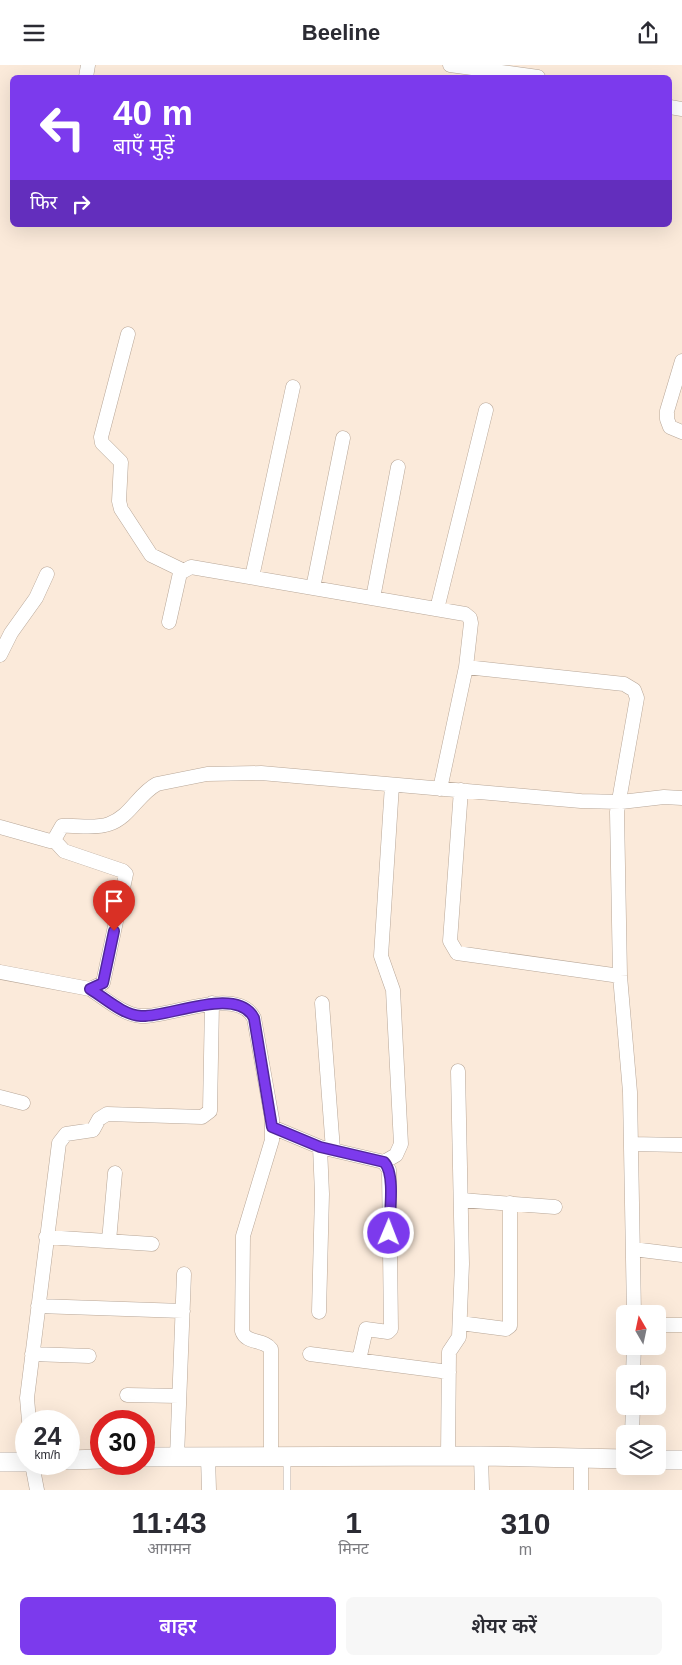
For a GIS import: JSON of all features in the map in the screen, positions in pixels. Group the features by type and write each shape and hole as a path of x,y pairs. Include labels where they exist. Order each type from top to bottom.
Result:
{"street":[{"path":"450,65 523,75"},
{"path":"128,334 100,437 102,443 121,462 119,501 121,509 151,555 182,570 191,567 252,577 465,614 470,618 466,667 440,789"},
{"path":"682,361 666,419 670,427 682,432"},
{"path":"252,577 293,387"},
{"path":"437,609 486,410"},
{"path":"313,588 342,438"},
{"path":"374,598 398,467"},
{"path":"169,621 182,570"},
{"path":"0,655 5,631 29,610 47,574"},
{"path":"466,667 629,685 634,690 637,698 617,812 620,976 630,1092 634,1305"},
{"path":"54,840 62,826 96,827 109,825 121,819 149,789 158,785 207,774 261,773 581,801 620,802 664,797 682,798"},
{"path":"272,1127 327,1149 384,1162 396,1155 401,1145 393,990 381,956 392,785"},
{"path":"461,791 450,941 457,953 620,976"},
{"path":"0,827 47,841 54,840"},
{"path":"54,840 64,851 123,871 126,874 103,983 90,989"},
{"path":"0,972 90,989 127,1013 140,1016 157,1015 212,1003 243,1007 250,1011 254,1018 272,1127 272,1140 269,1157 243,1236 242,1331 247,1338 266,1344 271,1349 279,1457"},
{"path":"28,1410 27,1398 32,1354 59,1143 66,1134 93,1130 99,1119 107,1114 202,1117 207,1115 210,1111 212,1003"},
{"path":"319,1312 327,1149 322,1003"},
{"path":"448,1457 449,1351 459,1337 460,1323 461,1200 458,1071"},
{"path":"0,1097 23,1103"},
{"path":"631,1144 682,1145"},
{"path":"359,1360 366,1329 388,1332 391,1329 389,1282 390,1184 389,1170 384,1162"},
{"path":"108,1241 115,1173"},
{"path":"461,1200 555,1207"},
{"path":"460,1323 506,1329 510,1326 510,1203"},
{"path":"46,1237 152,1244"},
{"path":"633,1249 682,1255"},
{"path":"177,1457 184,1274"},
{"path":"38,1306 183,1311"},
{"path":"666,1325 682,1325"},
{"path":"32,1354 89,1356"},
{"path":"310,1354 449,1372"},
{"path":"127,1395 179,1397"},
{"path":"481,1456 482,1490"},
{"path":"155,1457 481,1456 616,1459"},
{"path":"208,1457 209,1490"},
{"path":"581,1458 581,1490"},
{"path":"666,1460 682,1460"},
{"path":"0,1463 15,1462"},
{"path":"34,1475 37,1490"}],"lane":[{"path":"279,1457 287,1490"}],"route":[{"path":"114,931 103,983 90,989 127,1013 140,1016 157,1015 203,1004 218,1003 243,1007 250,1011 254,1018 272,1127 320,1147 384,1162 389,1170 390,1184 389,1233"}]}
